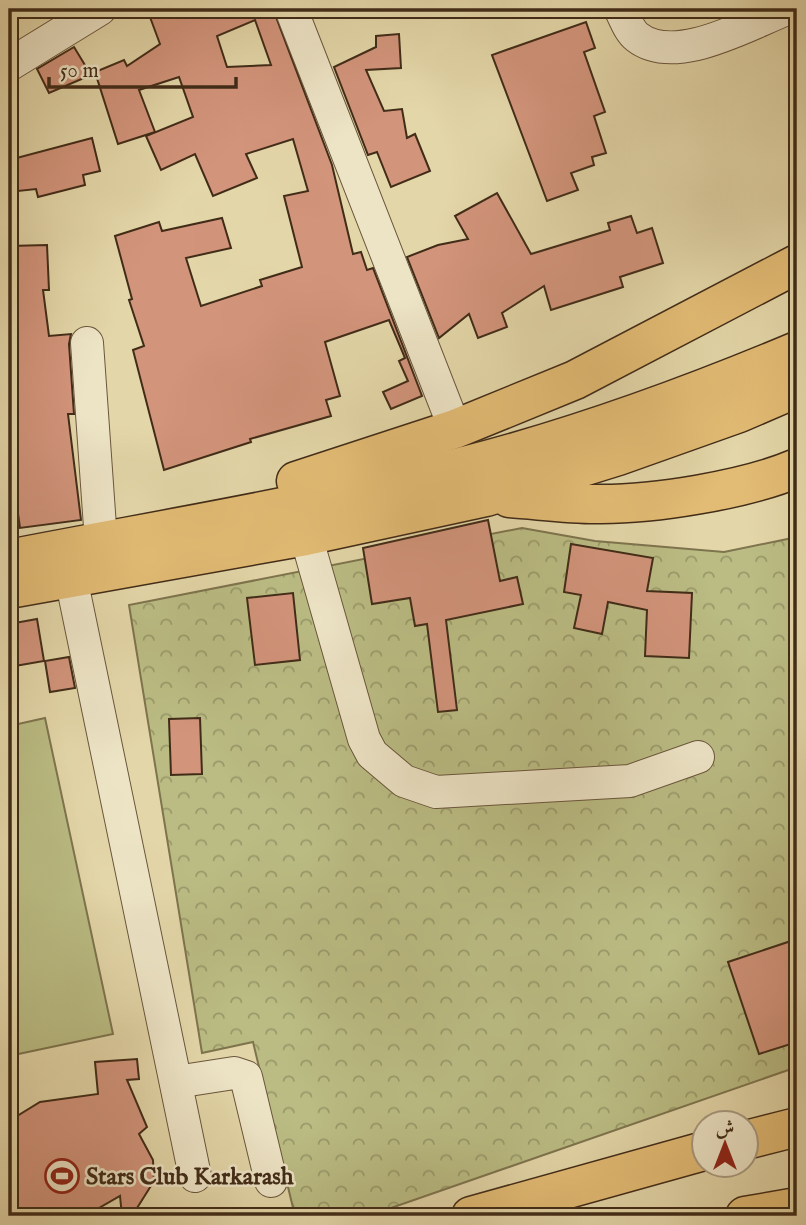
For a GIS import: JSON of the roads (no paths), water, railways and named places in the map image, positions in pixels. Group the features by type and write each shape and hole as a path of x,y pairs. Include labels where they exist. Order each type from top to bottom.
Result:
{"main road":[{"path":"748,290 797,237"},
{"path":"242,514 290,483 456,429 575,380 797,264"},
{"path":"9,559 242,514 472,464 597,426 724,381 797,351"},
{"path":"9,589 306,536 486,497 618,456 739,413 797,388"},
{"path":"486,497 597,504 654,501 729,487 797,468"},
{"path":"760,1137 797,1127"},
{"path":"471,1216 690,1154"},
{"path":"745,1216 797,1207"}],"street":[{"path":"9,65 100,9"},
{"path":"291,9 456,429"},
{"path":"620,9 637,37 663,48 686,48 788,9"},
{"path":"87,343 101,541"},
{"path":"306,536 364,739 372,754 404,781 436,792 630,781 698,757"},
{"path":"71,578 195,1176"},
{"path":"176,1082 234,1073 246,1077 271,1181"}],"place":[{"name":"Stars Club Karkarash","path":"62,1176"}]}
